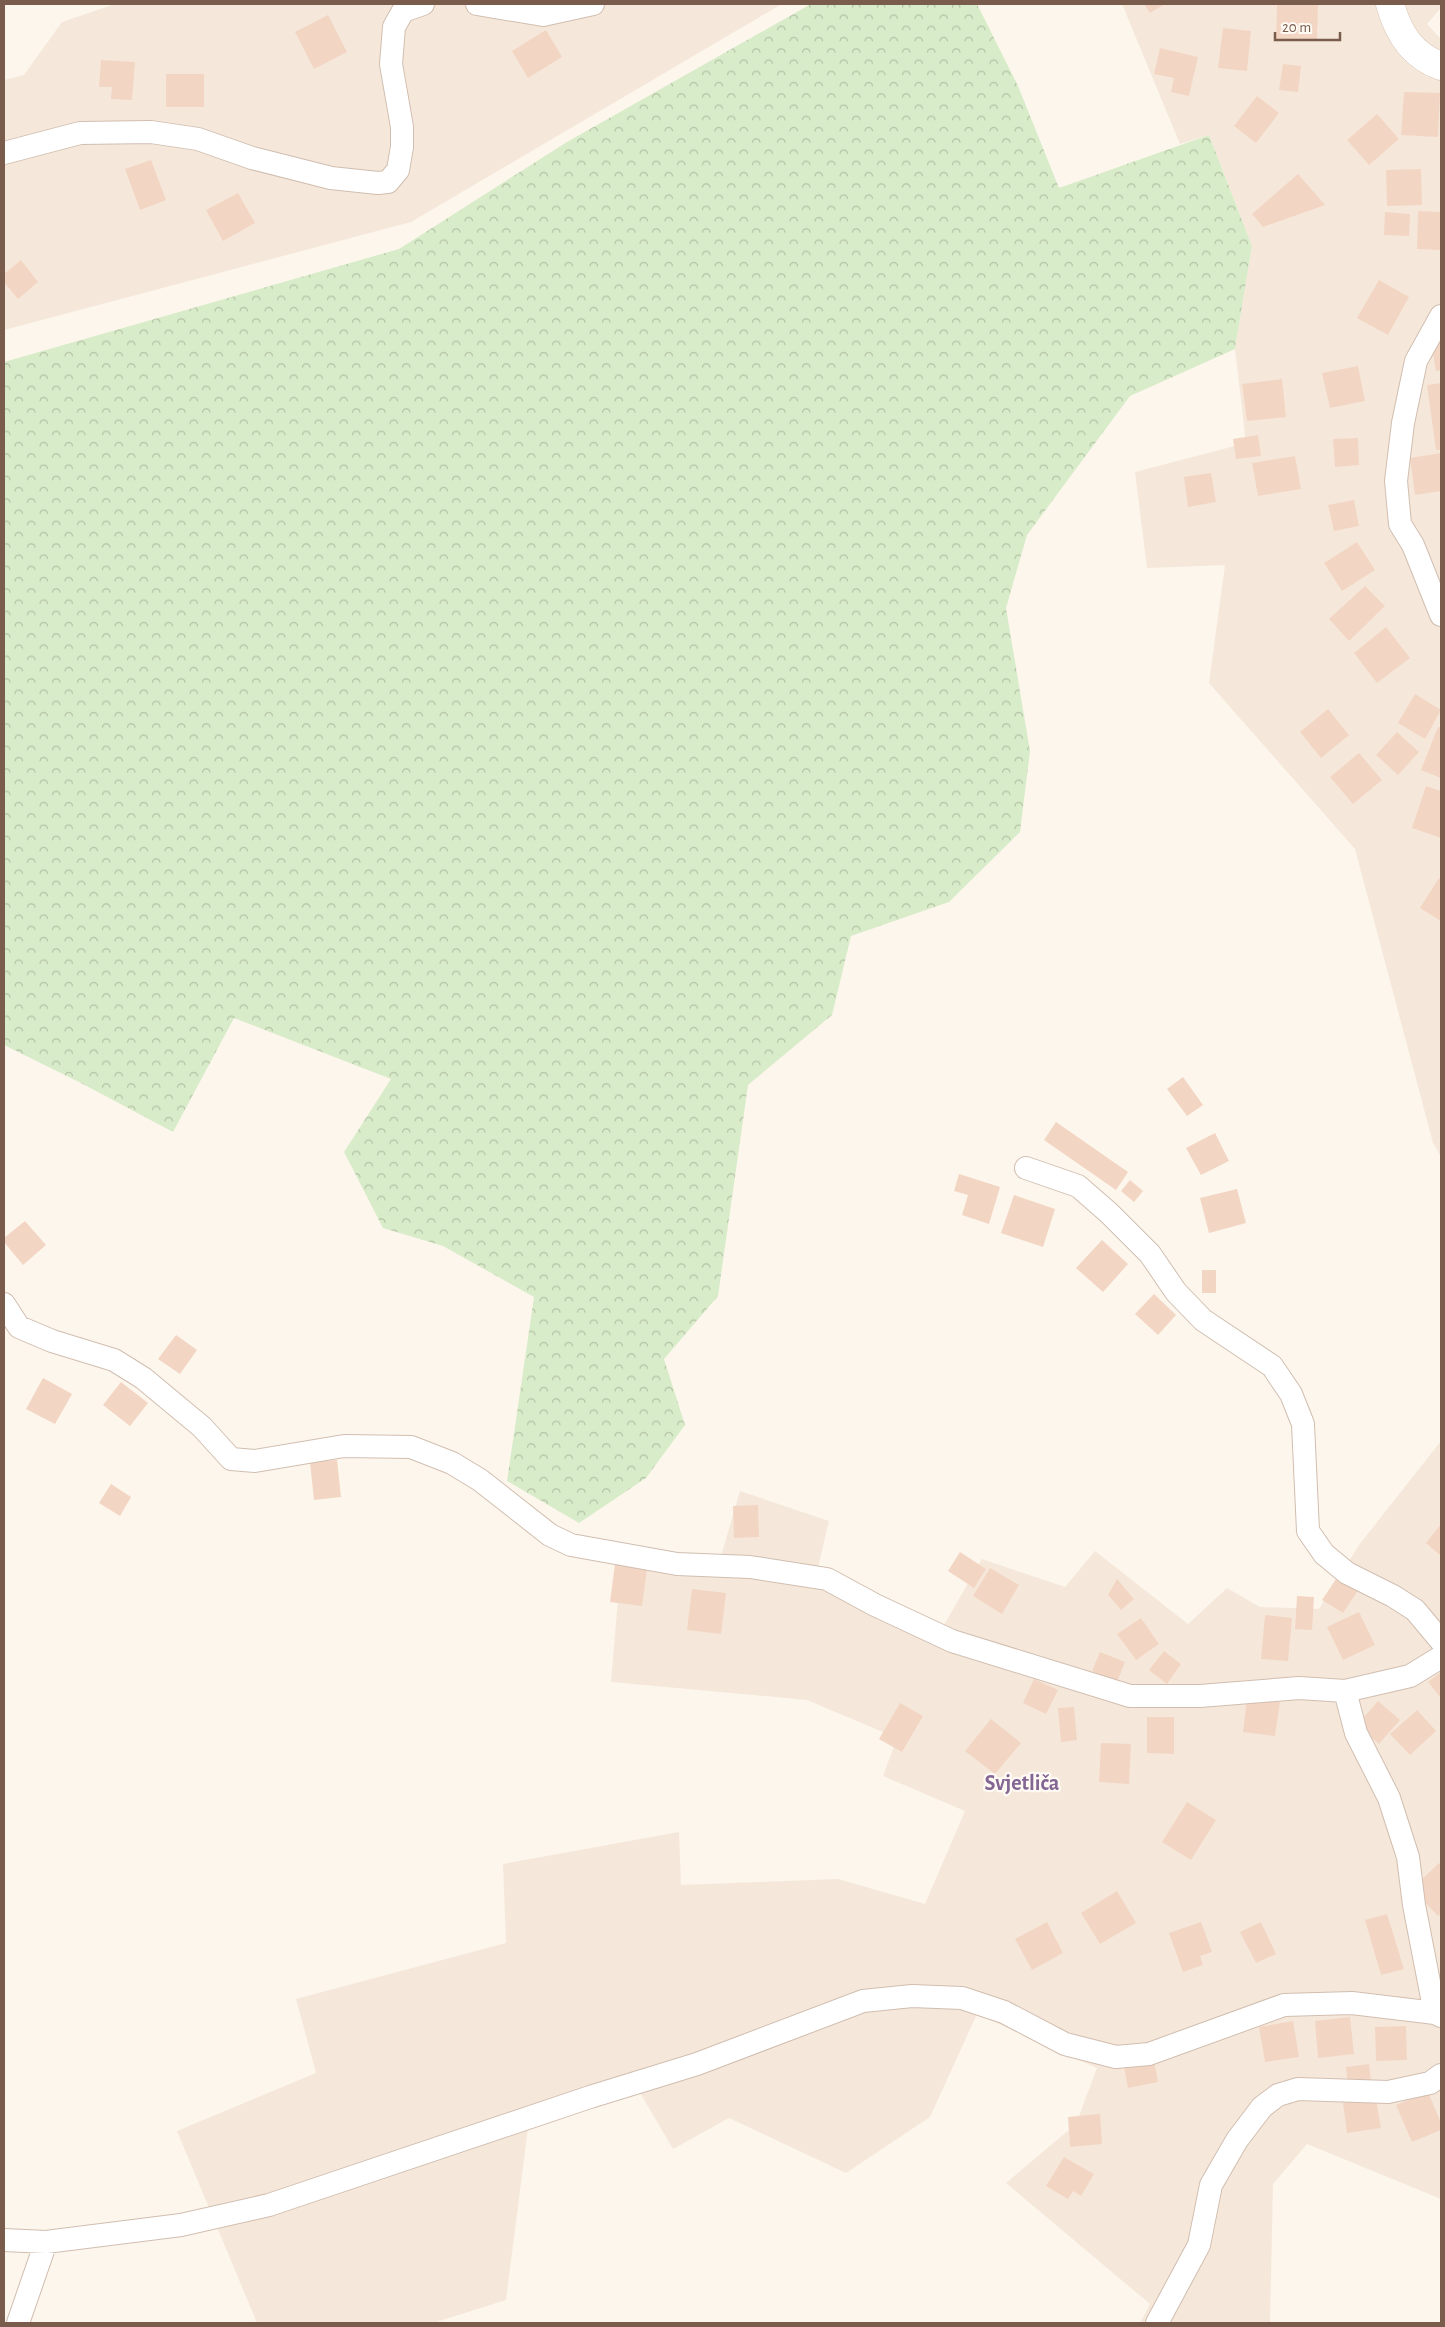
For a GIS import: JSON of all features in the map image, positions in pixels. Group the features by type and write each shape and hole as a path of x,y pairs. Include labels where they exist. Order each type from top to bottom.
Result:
{"main road":[{"path":"1390,4 1394,18 1407,44 1427,61 1441,66"}],"street":[{"path":"4,153 80,133 151,132 198,139 252,158 330,178 378,183 388,182 398,170 402,147 402,127 391,64 394,28 403,11 423,4"},
{"path":"477,4 543,15 593,4"},
{"path":"1441,316 1416,361 1403,423 1396,481 1400,524 1413,545 1441,616"},
{"path":"1026,1168 1078,1186 1109,1213 1150,1254 1176,1292 1203,1320 1272,1366 1292,1394 1303,1424 1308,1531 1324,1554 1347,1573 1393,1596 1414,1610 1441,1641"},
{"path":"4,1304 19,1328 52,1341 114,1360 144,1378 202,1426 230,1459 255,1461 344,1446 411,1447 452,1463 480,1480 550,1535 571,1544 677,1564 750,1567 827,1579 874,1606 952,1641 1130,1696 1200,1696 1299,1688 1345,1691 1410,1676 1441,1657"},
{"path":"4,2240 46,2242 181,2225 269,2205 590,2097 696,2064 863,2001 912,1996 962,1998 1004,2012 1065,2044 1116,2057 1149,2054 1284,2005 1352,2003 1438,2014 1414,1905 1408,1857 1389,1798 1356,1733 1345,1691"},
{"path":"1157,2323 1198,2245 1210,2185 1237,2140 1262,2107 1278,2095 1298,2089 1388,2092 1430,2083 1441,2076"},
{"path":"18,2323 46,2242"}],"shaded area":[{"path":"115,4 782,4 411,222 4,330 4,80 24,75 62,22"},
{"path":"1122,4 1441,4 1441,8 1427,24 1441,39 1441,1157 1433,1143 1355,849 1209,683 1225,565 1147,568 1135,472 1246,443 1235,349 1252,246 1209,135 1180,144"},
{"path":"1441,1441 1441,2199 1307,2144 1273,2184 1270,2323 1140,2323 1150,2304 1006,2183 1076,2124 1097,2068 977,2014 930,2117 846,2173 729,2118 673,2149 639,2091 528,2128 506,2300 433,2323 257,2323 177,2131 316,2073 296,1999 506,1943 503,1864 679,1832 681,1885 838,1879 925,1904 965,1811 883,1776 897,1738 807,1700 611,1682 622,1552 719,1563 740,1491 829,1521 815,1580 944,1625 982,1559 1065,1587 1095,1551 1188,1624 1227,1588 1260,1607 1319,1609 1359,1545"}],"green space":[{"path":"811,4 977,4 1018,86 1059,188 1209,135 1252,246 1235,349 1130,396 1027,535 1006,608 1030,751 1020,832 949,902 851,936 832,1015 748,1085 718,1296 664,1359 685,1425 646,1478 579,1523 507,1481 534,1297 443,1246 383,1228 344,1152 391,1079 234,1018 173,1132 4,1045 4,362 399,249 567,142"}],"building":[{"path":"1144,4 1165,4 1150,13"},
{"path":"1277,4 1318,4 1317,41 1276,40"},
{"path":"328,15 347,52 314,69 295,32"},
{"path":"1223,28 1251,31 1247,71 1218,68"},
{"path":"546,30 562,57 528,78 512,51"},
{"path":"1160,48 1198,57 1189,96 1171,92 1174,78 1154,74"},
{"path":"101,60 135,62 132,100 111,99 112,87 99,87"},
{"path":"1283,64 1301,66 1298,92 1279,90"},
{"path":"166,74 204,74 204,107 166,107"},
{"path":"1404,92 1440,93 1438,137 1401,135"},
{"path":"1257,96 1279,113 1256,143 1234,126"},
{"path":"1377,114 1399,139 1369,165 1347,140"},
{"path":"151,160 166,200 140,210 125,169"},
{"path":"1421,169 1422,205 1387,206 1386,170"},
{"path":"1298,174 1325,205 1263,227 1252,214"},
{"path":"238,193 255,223 223,241 206,210"},
{"path":"1418,211 1441,212 1441,250 1417,249"},
{"path":"1385,212 1410,214 1409,236 1384,235"},
{"path":"21,260 38,282 18,299 4,282 4,274"},
{"path":"1379,280 1409,297 1388,335 1357,318"},
{"path":"1441,339 1441,370 1436,371 1431,341"},
{"path":"1358,366 1365,401 1330,408 1322,373"},
{"path":"1282,379 1286,417 1247,421 1242,384"},
{"path":"1441,383 1441,450 1436,450 1427,385"},
{"path":"1258,435 1261,456 1236,459 1233,439"},
{"path":"1358,438 1359,465 1335,467 1333,439"},
{"path":"1441,453 1441,491 1415,495 1410,458"},
{"path":"1295,456 1301,489 1258,496 1252,463"},
{"path":"1211,473 1216,502 1188,507 1184,477"},
{"path":"1354,500 1359,526 1334,531 1328,505"},
{"path":"1357,542 1375,570 1342,591 1324,563"},
{"path":"1365,586 1385,606 1349,641 1329,619"},
{"path":"1386,627 1410,658 1377,683 1354,653"},
{"path":"1415,694 1441,710 1425,739 1398,723"},
{"path":"1328,709 1349,735 1321,758 1300,732"},
{"path":"1438,727 1441,728 1441,778 1421,770"},
{"path":"1397,732 1419,752 1398,775 1376,755"},
{"path":"1359,753 1382,780 1353,804 1330,777"},
{"path":"1426,786 1441,791 1441,838 1412,828"},
{"path":"1439,878 1441,879 1441,921 1420,908"},
{"path":"1183,1077 1203,1105 1187,1116 1167,1089"},
{"path":"1056,1122 1128,1172 1116,1190 1044,1140"},
{"path":"1215,1133 1229,1161 1201,1175 1186,1148"},
{"path":"959,1174 1000,1187 989,1224 962,1215 968,1195 954,1191"},
{"path":"1130,1180 1143,1191 1134,1202 1121,1191"},
{"path":"1237,1189 1246,1223 1209,1233 1200,1198"},
{"path":"1014,1195 1055,1209 1043,1247 1001,1233"},
{"path":"25,1221 46,1245 23,1265 4,1242 4,1238"},
{"path":"1102,1240 1128,1264 1103,1292 1076,1268"},
{"path":"1202,1270 1216,1270 1216,1293 1202,1293"},
{"path":"1154,1294 1176,1315 1158,1335 1135,1314"},
{"path":"176,1335 197,1350 180,1374 158,1359"},
{"path":"43,1378 72,1394 55,1424 26,1409"},
{"path":"121,1382 148,1403 130,1426 103,1405"},
{"path":"337,1460 341,1497 314,1500 310,1462"},
{"path":"111,1484 131,1497 120,1516 99,1503"},
{"path":"758,1505 759,1537 734,1538 733,1506"},
{"path":"1441,1524 1441,1556 1426,1543"},
{"path":"960,1552 986,1569 974,1588 948,1571"},
{"path":"615,1564 647,1569 642,1606 610,1602"},
{"path":"990,1568 1019,1585 1002,1614 973,1596"},
{"path":"1338,1576 1359,1589 1343,1613 1322,1600"},
{"path":"1117,1579 1134,1599 1121,1610 1108,1595"},
{"path":"692,1589 726,1593 721,1634 687,1630"},
{"path":"1297,1596 1314,1597 1312,1630 1295,1629"},
{"path":"1359,1612 1375,1645 1343,1660 1327,1627"},
{"path":"1265,1615 1292,1618 1288,1661 1261,1659"},
{"path":"1141,1618 1159,1644 1136,1660 1117,1634"},
{"path":"1164,1651 1181,1664 1167,1684 1149,1670"},
{"path":"1100,1652 1125,1662 1117,1682 1092,1671"},
{"path":"1441,1672 1441,1698 1428,1682"},
{"path":"1034,1679 1058,1690 1046,1714 1023,1703"},
{"path":"1247,1698 1280,1702 1275,1736 1243,1732"},
{"path":"1378,1701 1400,1720 1379,1744 1357,1725"},
{"path":"900,1703 923,1716 902,1752 879,1739"},
{"path":"1074,1707 1077,1740 1061,1742 1058,1708"},
{"path":"1417,1710 1436,1731 1410,1755 1390,1734"},
{"path":"1147,1717 1174,1717 1174,1754 1147,1753"},
{"path":"991,1719 1021,1743 995,1774 965,1751"},
{"path":"1101,1743 1131,1744 1129,1784 1099,1782"},
{"path":"1187,1802 1216,1820 1191,1860 1162,1842"},
{"path":"1439,1863 1441,1865 1441,1913 1438,1916 1412,1889"},
{"path":"1117,1891 1136,1923 1100,1944 1081,1913"},
{"path":"1387,1914 1404,1969 1381,1975 1365,1920"},
{"path":"1047,1922 1063,1953 1032,1970 1015,1939"},
{"path":"1201,1922 1212,1952 1200,1956 1203,1965 1183,1972 1169,1933"},
{"path":"1261,1922 1276,1954 1256,1963 1240,1932"},
{"path":"1350,2017 1354,2054 1318,2058 1315,2021"},
{"path":"1293,2021 1299,2057 1265,2062 1259,2027"},
{"path":"1406,2026 1407,2060 1376,2061 1375,2027"},
{"path":"1154,2061 1158,2082 1128,2088 1124,2067"},
{"path":"1369,2064 1371,2082 1348,2085 1346,2067"},
{"path":"1428,2092 1441,2123 1441,2130 1412,2142 1396,2105"},
{"path":"1376,2099 1381,2128 1347,2133 1343,2103"},
{"path":"1100,2114 1102,2144 1070,2147 1068,2117"},
{"path":"1064,2157 1094,2174 1081,2196 1073,2191 1068,2199 1046,2186"}],"district":[{"name":"Svjetliča","path":"1022,1783"}]}
